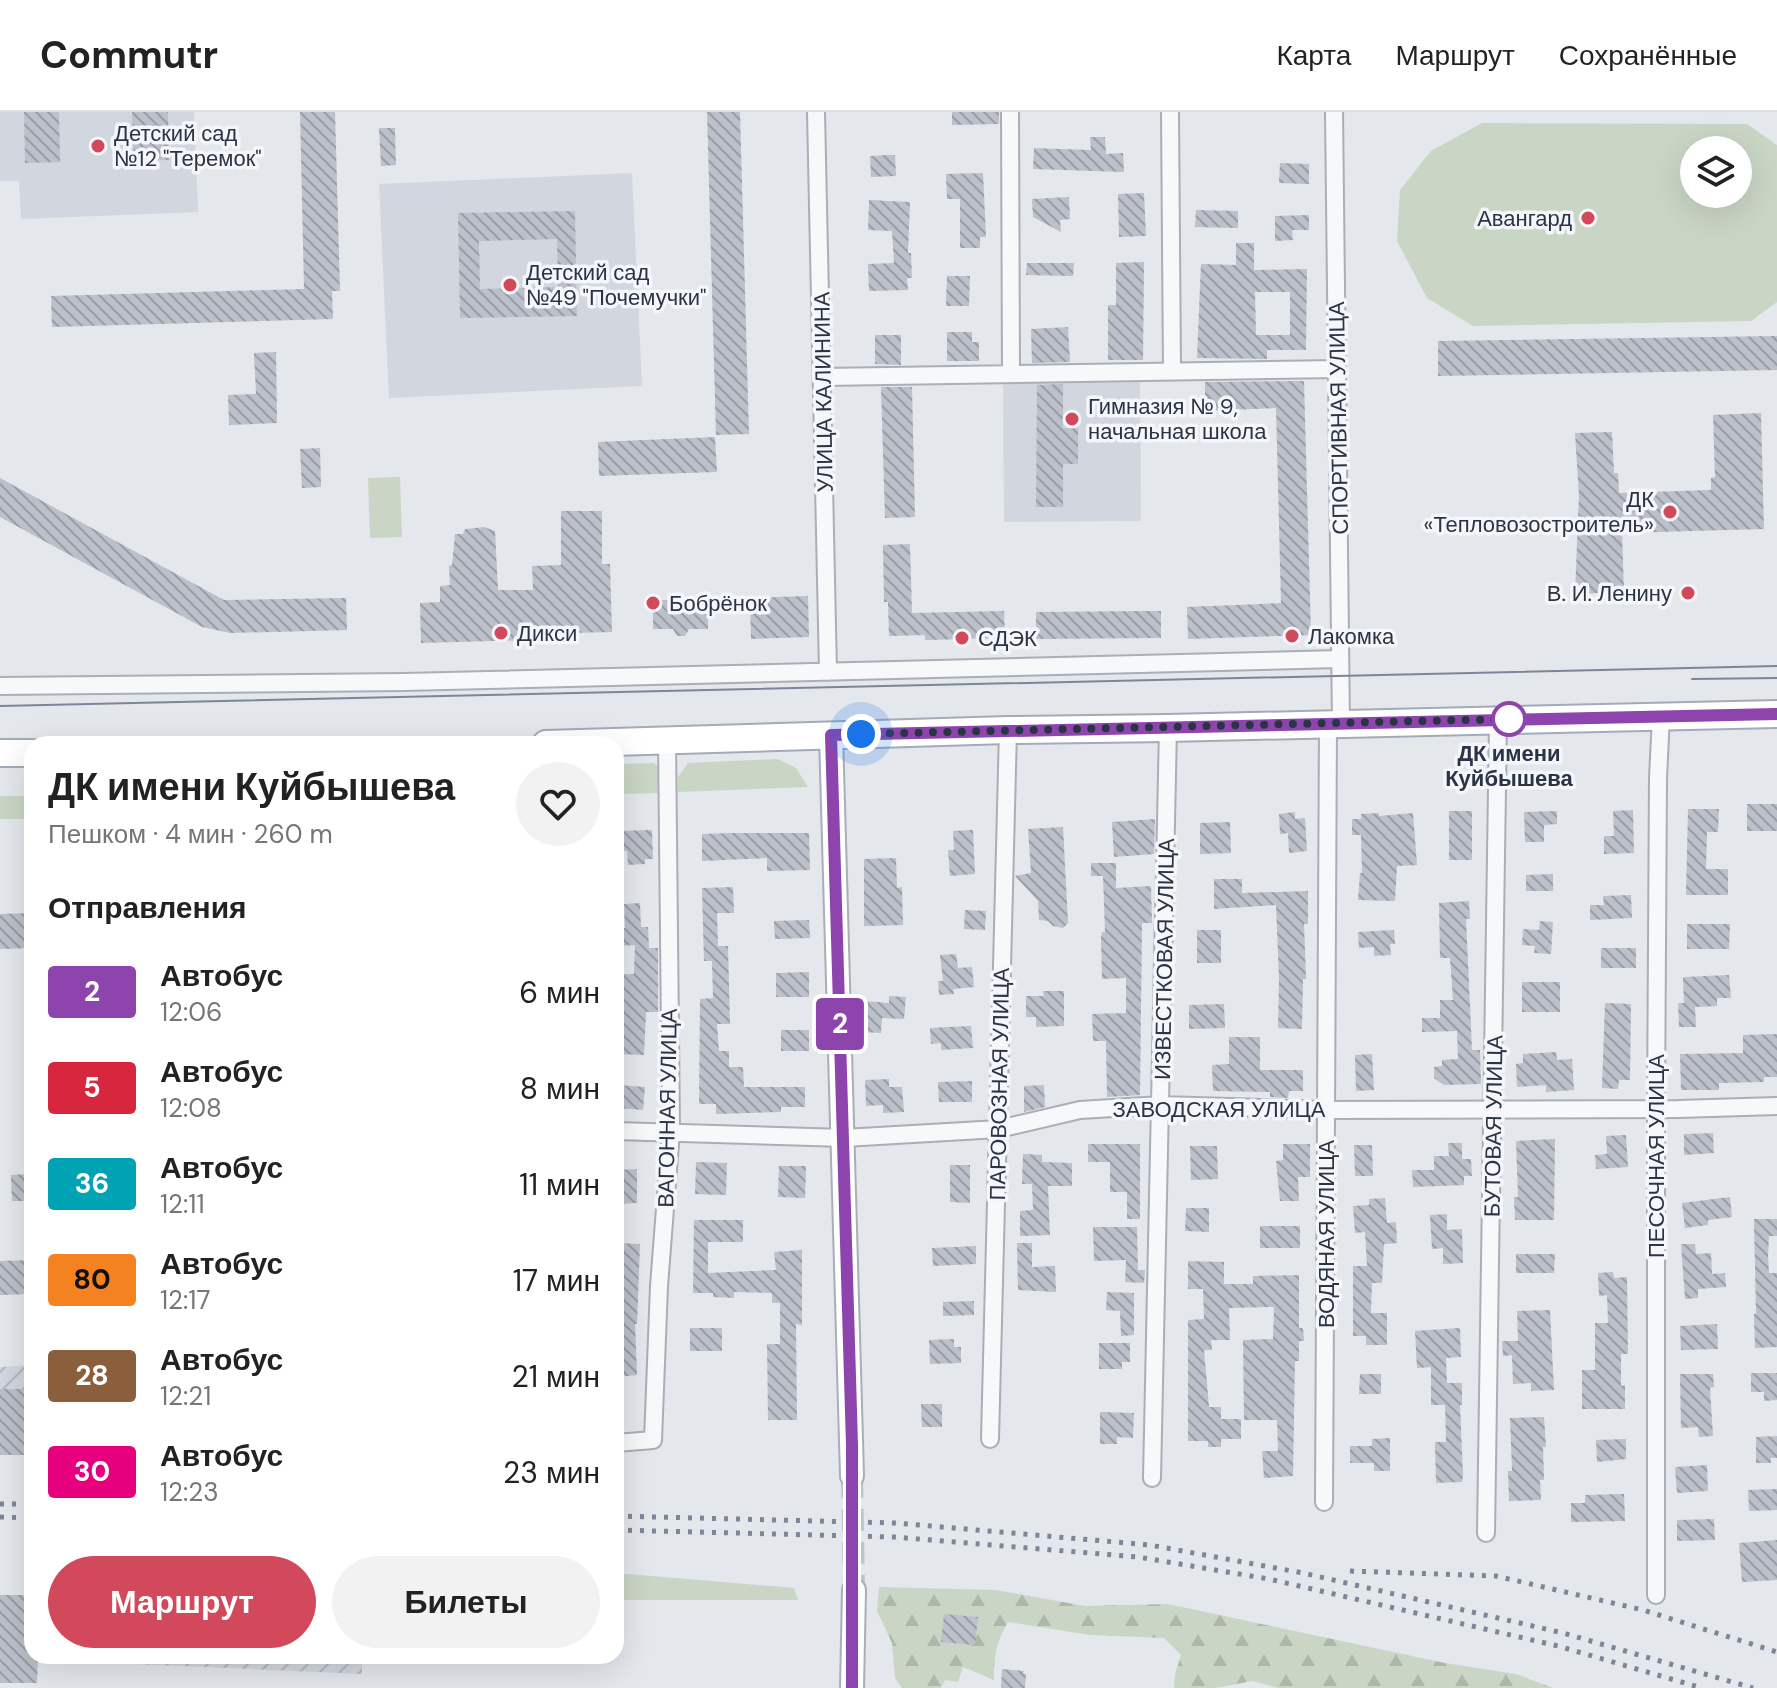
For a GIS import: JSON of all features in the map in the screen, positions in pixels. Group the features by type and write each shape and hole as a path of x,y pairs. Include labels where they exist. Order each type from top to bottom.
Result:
{"main road":[{"path":"624,741 1777,714"},
{"path":"831,735 852,1476"},
{"path":"0,753 24,753"},
{"path":"852,1688 854,1590"}],"street":[{"name":"УЛИЦА КАЛИНИНА","path":"816,112 828,672"},
{"path":"1010,112 1011,374"},
{"path":"1170,112 1172,372"},
{"name":"СПОРТИВНАЯ УЛИЦА","path":"1334,112 1340,659 1335,725"},
{"path":"823,377 1337,369"},
{"path":"0,686 404,682 1340,659"},
{"name":"ПЕСОЧНАЯ УЛИЦА","path":"1656,1595 1656,1109 1661,716"},
{"name":"БУТОВАЯ УЛИЦА","path":"1486,1533 1498,720"},
{"name":"ВОДЯНАЯ УЛИЦА","path":"1324,1502 1326,1110 1335,725"},
{"name":"ИЗВЕСТКОВАЯ УЛИЦА","path":"1152,1478 1168,728"},
{"name":"ПАРОВОЗНАЯ УЛИЦА","path":"990,1439 1008,730"},
{"name":"ВАГОННАЯ УЛИЦА","path":"624,1442 653,1440 659,1286 671,1131 667,739"},
{"name":"ЗАВОДСКАЯ УЛИЦА","path":"624,1131 844,1138 999,1129 1080,1110 1161,1105 1326,1110 1777,1106"}],"shaded area":[{"name":"Детский сад №12 \"Теремок\"","path":"0,112 194,112 198,212 21,219 19,181 0,181"},
{"name":"Детский сад №49 \"Почемучки\"","path":"632,173 642,386 389,398 379,184"},
{"name":"Гимназия № 9, начальная школа","path":"1140,382 1141,521 1004,522 1003,383"},
{"path":"24,1366 24,1455 0,1455 0,1367"},
{"path":"135,1664 362,1664 362,1674"}],"green space":[{"name":"Авангард","path":"1482,123 1747,124 1777,145 1777,302 1751,321 1473,326 1427,298 1397,241 1400,190 1431,151"},
{"path":"400,477 402,537 370,538 368,478"},
{"path":"778,759 796,768 808,787 678,792 678,777 688,763"},
{"path":"654,763 662,770 662,793 624,794 624,764"},
{"path":"0,796 24,796 24,819 0,819"},
{"path":"624,1574 794,1588 798,1600 624,1600"},
{"path":"879,1587 996,1590 1085,1606 1168,1604 1445,1663 1516,1674 1553,1688 1279,1688 1252,1681 1216,1688 1174,1688 1181,1655 1164,1638 1090,1635 1008,1622 996,1650 994,1680 963,1667 958,1682 945,1680 941,1688 902,1688 895,1678 892,1643 877,1611"}],"building":[{"path":"24,112 59,112 60,162 25,163"},
{"path":"132,112 168,112 169,160 134,161"},
{"path":"300,112 335,112 340,291 332,291 333,319 52,327 51,296 304,289"},
{"path":"707,112 740,112 749,434 716,435"},
{"path":"952,112 999,112 999,124 952,125"},
{"path":"379,128 395,128 396,165 381,166"},
{"path":"1090,137 1105,137 1106,154 1123,153 1124,172 1033,169 1034,148 1091,150"},
{"path":"895,155 896,176 871,177 870,156"},
{"path":"1280,163 1309,164 1309,184 1279,183"},
{"path":"983,173 986,237 980,237 980,248 960,248 960,199 947,199 946,174"},
{"path":"1144,193 1146,236 1119,237 1118,194"},
{"path":"1069,197 1070,219 1060,220 1061,232 1033,217 1032,199"},
{"path":"869,200 910,202 908,253 911,253 912,278 907,278 908,290 869,291 868,264 894,263 892,231 868,230"},
{"path":"1196,210 1238,211 1238,228 1195,227"},
{"path":"575,211 577,316 460,318 458,213","holes":["557,239 558,287 480,289 479,241"]},
{"path":"1309,215 1309,230 1292,230 1293,240 1275,241 1275,216"},
{"path":"1236,243 1254,243 1254,270 1307,269 1306,350 1267,350 1267,359 1197,358 1201,264 1236,265","holes":["1255,292 1290,292 1290,335 1256,335"]},
{"path":"1144,262 1143,360 1108,360 1108,305 1116,305 1116,263"},
{"path":"1027,263 1074,263 1073,276 1026,275"},
{"path":"947,276 970,276 969,306 946,306"},
{"path":"1068,327 1070,362 1032,363 1031,329"},
{"path":"947,332 972,332 972,342 979,342 979,361 947,361"},
{"path":"875,335 901,335 901,365 875,364"},
{"path":"1777,336 1777,370 1438,376 1438,341"},
{"path":"276,352 277,423 229,425 228,395 256,394 254,353"},
{"path":"1304,381 1311,635 1188,639 1187,607 1281,603 1276,408 1205,411 1205,382"},
{"path":"1063,384 1063,428 1078,428 1078,464 1063,464 1063,507 1036,507 1037,385"},
{"path":"881,387 912,387 915,517 885,518"},
{"name":"ДК «Тепловозостроитель»","path":"1761,413 1764,529 1622,533 1624,592 1575,594 1579,495 1575,433 1612,432 1614,473 1618,473 1619,493 1711,490 1711,478 1715,477 1713,415"},
{"path":"715,437 717,472 599,476 598,442"},
{"path":"320,448 321,487 302,488 300,449"},
{"path":"0,478 224,600 346,598 347,630 230,633 202,627 0,517"},
{"path":"561,511 602,511 602,564 610,564 612,632 533,634 533,640 421,643 420,603 440,602 440,586 450,585 449,566 452,565 455,534 463,534 465,529 484,527 495,531 498,590 533,590 532,566 561,565"},
{"path":"910,544 912,613 1004,611 1005,638 925,640 925,635 889,636 888,602 884,602 883,545"},
{"path":"808,596 809,637 751,639 750,598"},
{"path":"653,600 708,600 708,629 689,629 685,636 677,636 673,629 653,629"},
{"path":"1161,611 1161,638 1036,639 1036,612"},
{"path":"1747,804 1777,804 1777,831 1747,831"},
{"path":"1688,809 1719,809 1718,832 1707,832 1706,869 1728,869 1728,895 1686,895"},
{"path":"1633,810 1634,853 1604,854 1604,836 1614,836 1613,811"},
{"path":"1449,811 1472,811 1472,860 1449,860"},
{"path":"1557,811 1557,824 1544,825 1544,842 1525,842 1524,812"},
{"path":"1295,812 1295,819 1305,818 1307,851 1289,853 1288,833 1280,834 1279,814"},
{"path":"1379,813 1379,816 1413,813 1417,865 1397,866 1395,901 1358,900 1362,873 1361,835 1352,835 1352,819 1361,819 1361,814"},
{"path":"1155,819 1154,854 1114,857 1112,822"},
{"path":"1230,822 1231,853 1200,854 1200,823"},
{"path":"1063,827 1068,923 1063,928 1039,920 1038,901 1015,876 1031,873 1028,829"},
{"path":"652,830 653,859 645,859 645,864 628,865 624,831"},
{"path":"973,830 975,874 950,876 948,850 954,850 953,831"},
{"path":"809,833 810,870 767,871 767,858 702,861 702,834"},
{"path":"896,858 897,888 902,887 903,925 864,926 864,859"},
{"path":"1091,863 1116,863 1116,888 1151,886 1152,923 1142,923 1140,1095 1107,1097 1106,1041 1093,1041 1092,1014 1126,1013 1126,978 1102,979 1101,937 1105,932 1103,876 1091,876"},
{"path":"1553,874 1553,891 1526,891 1526,875"},
{"path":"1214,879 1242,879 1242,893 1308,891 1308,924 1304,924 1306,979 1303,979 1302,1029 1278,1028 1276,905 1214,909"},
{"path":"733,887 734,913 717,913 718,946 728,946 730,1024 717,1024 719,1051 729,1051 729,1067 743,1067 744,1087 805,1087 805,1107 781,1107 781,1112 716,1114 716,1104 699,1104 700,999 713,998 712,961 704,961 702,888"},
{"path":"1631,895 1632,918 1590,920 1590,905 1604,905 1603,896"},
{"path":"1469,901 1470,919 1466,919 1472,1050 1480,1050 1481,1084 1444,1085 1434,1078 1434,1067 1442,1066 1442,1060 1458,1059 1457,1031 1422,1032 1422,1018 1440,1018 1440,1000 1453,1000 1450,958 1440,958 1439,903"},
{"path":"640,903 641,927 648,927 649,948 658,948 658,1012 646,1012 644,1055 624,1054 624,974 634,974 635,945 624,946 624,904"},
{"path":"965,910 986,911 985,930 964,929"},
{"path":"24,913 24,948 0,949 0,914"},
{"path":"809,920 810,938 775,939 774,921"},
{"path":"1540,921 1553,922 1551,954 1534,953 1535,946 1522,945 1523,929 1539,930"},
{"path":"1687,924 1730,924 1729,949 1687,949"},
{"path":"1197,930 1221,930 1221,963 1197,963"},
{"path":"1394,930 1395,944 1390,944 1391,955 1374,956 1374,947 1359,948 1358,932"},
{"path":"1601,948 1636,948 1636,968 1601,968"},
{"path":"956,954 958,968 972,967 974,987 953,989 954,994 939,995 938,981 943,981 940,955"},
{"path":"809,972 809,997 776,997 776,973"},
{"path":"1729,975 1731,998 1717,998 1717,1006 1695,1007 1696,1027 1679,1027 1678,1003 1684,1003 1683,977"},
{"path":"1522,982 1560,982 1560,1012 1522,1012"},
{"path":"1043,991 1064,991 1064,1026 1036,1027 1036,1017 1026,1017 1026,996 1044,996"},
{"path":"889,996 906,997 904,1019 882,1018 881,1033 862,1032 864,1001 889,1003"},
{"path":"1605,1003 1631,1004 1630,1080 1619,1080 1618,1089 1602,1088"},
{"path":"1224,1004 1225,1028 1189,1029 1189,1005"},
{"path":"971,1026 973,1048 941,1050 941,1043 931,1044 930,1028"},
{"path":"781,1030 809,1030 809,1051 781,1051"},
{"path":"1777,1034 1777,1077 1764,1077 1764,1082 1719,1083 1719,1090 1681,1090 1680,1054 1743,1053 1743,1035"},
{"path":"1229,1037 1260,1037 1260,1070 1303,1070 1303,1091 1289,1091 1288,1098 1270,1097 1270,1092 1213,1091 1212,1065 1229,1064"},
{"path":"1556,1052 1557,1060 1572,1059 1574,1090 1546,1092 1546,1085 1517,1087 1516,1064 1523,1063 1523,1054"},
{"path":"1372,1054 1374,1090 1356,1091 1355,1055"},
{"path":"889,1079 889,1087 902,1087 904,1112 883,1113 883,1105 866,1106 865,1080"},
{"path":"972,1081 972,1102 939,1102 938,1082"},
{"path":"624,1085 645,1087 643,1110 624,1109"},
{"path":"1044,1085 1045,1107 1024,1112 1024,1086"},
{"path":"1713,1133 1714,1153 1684,1155 1684,1134"},
{"path":"1626,1135 1628,1167 1596,1169 1595,1155 1607,1154 1606,1136"},
{"path":"1555,1139 1554,1220 1515,1220 1514,1197 1518,1197 1516,1141"},
{"path":"1448,1143 1462,1143 1462,1159 1471,1159 1472,1176 1464,1176 1464,1185 1413,1187 1412,1170 1434,1170 1434,1156 1449,1156"},
{"path":"1088,1144 1140,1144 1140,1219 1127,1219 1127,1192 1110,1192 1110,1162 1088,1162"},
{"path":"1283,1144 1310,1144 1310,1177 1298,1177 1299,1201 1280,1201 1276,1161 1283,1160"},
{"path":"1354,1145 1372,1145 1373,1176 1355,1176"},
{"path":"1190,1146 1217,1146 1218,1179 1191,1180"},
{"path":"1023,1154 1042,1155 1042,1162 1072,1163 1072,1186 1048,1186 1050,1235 1020,1236 1020,1211 1033,1210 1032,1184 1022,1184"},
{"path":"696,1162 727,1163 726,1195 695,1194"},
{"path":"950,1165 970,1165 970,1203 950,1202"},
{"path":"779,1166 806,1166 805,1198 778,1197"},
{"path":"637,1169 637,1203 624,1204 624,1170"},
{"path":"24,1174 24,1201 12,1201 11,1175"},
{"path":"1730,1197 1732,1217 1708,1220 1708,1225 1685,1228 1682,1203"},
{"path":"1385,1198 1387,1223 1396,1222 1397,1243 1384,1244 1382,1283 1372,1283 1371,1313 1387,1313 1387,1345 1366,1345 1366,1336 1353,1336 1353,1266 1367,1266 1365,1232 1355,1233 1353,1206 1369,1205 1369,1199"},
{"path":"1186,1208 1209,1208 1209,1232 1185,1231"},
{"path":"1447,1214 1447,1230 1462,1229 1463,1263 1443,1264 1443,1248 1432,1249 1430,1215"},
{"path":"1754,1219 1777,1219 1777,1236 1769,1236 1768,1256 1769,1273 1777,1273 1777,1347 1755,1348"},
{"path":"694,1220 743,1220 743,1242 708,1242 708,1273 776,1270 774,1252 802,1250 802,1325 796,1324 797,1420 768,1420 767,1344 780,1344 780,1303 772,1303 772,1293 734,1292 734,1298 713,1297 713,1293 693,1293"},
{"path":"1260,1226 1300,1226 1300,1248 1260,1248"},
{"path":"1093,1227 1137,1227 1138,1270 1145,1270 1144,1283 1125,1282 1126,1260 1094,1261"},
{"path":"624,1243 640,1244 635,1324 637,1375 624,1376"},
{"path":"1017,1243 1032,1243 1032,1267 1055,1266 1056,1292 1018,1290"},
{"path":"1681,1244 1695,1244 1696,1254 1711,1253 1712,1274 1725,1273 1726,1287 1698,1289 1698,1298 1685,1299"},
{"path":"976,1246 976,1264 933,1266 932,1248"},
{"path":"1516,1254 1555,1254 1554,1273 1516,1273"},
{"path":"24,1260 24,1294 0,1295 0,1261"},
{"path":"1188,1261 1224,1262 1224,1284 1253,1284 1253,1276 1299,1275 1299,1328 1303,1328 1304,1341 1299,1341 1299,1361 1295,1361 1293,1476 1264,1478 1262,1451 1278,1451 1277,1420 1244,1420 1243,1340 1273,1339 1274,1307 1229,1308 1230,1340 1211,1340 1212,1350 1204,1350 1209,1407 1221,1407 1221,1419 1241,1419 1241,1439 1221,1439 1221,1447 1208,1447 1208,1441 1188,1441 1188,1320 1204,1319 1203,1289 1188,1289"},
{"path":"1613,1272 1614,1278 1627,1277 1628,1354 1621,1354 1625,1409 1582,1409 1582,1370 1595,1370 1595,1323 1608,1323 1607,1295 1599,1296 1598,1273"},
{"path":"1107,1292 1134,1293 1134,1335 1121,1336 1120,1311 1106,1310"},
{"path":"974,1301 974,1315 943,1316 943,1302"},
{"path":"1550,1310 1554,1390 1531,1391 1531,1383 1513,1384 1512,1355 1503,1356 1502,1341 1518,1341 1517,1311"},
{"path":"1717,1324 1718,1349 1681,1350 1680,1326"},
{"path":"690,1328 722,1328 722,1351 690,1351"},
{"path":"1460,1328 1461,1357 1446,1358 1447,1383 1462,1383 1462,1482 1436,1483 1435,1442 1446,1442 1445,1405 1431,1405 1431,1367 1417,1368 1415,1331"},
{"path":"954,1339 954,1347 961,1347 961,1363 930,1364 929,1340"},
{"path":"1099,1343 1130,1343 1130,1362 1122,1362 1122,1369 1099,1369"},
{"path":"1751,1373 1777,1373 1777,1400 1764,1401 1764,1392 1751,1392"},
{"path":"1360,1374 1381,1374 1381,1394 1359,1394"},
{"path":"1680,1374 1713,1374 1714,1387 1710,1388 1713,1436 1699,1437 1698,1427 1681,1428"},
{"path":"0,1389 24,1389 24,1455 0,1455"},
{"path":"921,1404 942,1404 942,1427 922,1427"},
{"path":"1100,1412 1134,1413 1133,1438 1117,1437 1117,1444 1100,1444"},
{"path":"1544,1417 1546,1447 1543,1447 1541,1500 1509,1501 1508,1471 1512,1471 1510,1418"},
{"path":"1777,1436 1777,1458 1771,1458 1771,1463 1756,1463 1756,1437"},
{"path":"1390,1438 1390,1471 1374,1471 1374,1463 1350,1463 1350,1446 1372,1446 1372,1439"},
{"path":"1626,1439 1626,1459 1597,1462 1596,1440"},
{"path":"1707,1465 1708,1491 1677,1493 1675,1467"},
{"path":"1777,1489 1777,1510 1749,1511 1748,1490"},
{"path":"1624,1494 1625,1521 1571,1522 1571,1503 1585,1503 1585,1495"},
{"path":"1714,1519 1715,1540 1677,1541 1677,1520"},
{"path":"1777,1540 1777,1580 1742,1582 1739,1543"},
{"path":"0,1595 24,1595 24,1664 38,1664 37,1683 0,1683"},
{"path":"944,1614 978,1617 975,1645 941,1642"},
{"path":"1002,1669 1024,1671 1025,1688 1001,1688"}],"tunnel":[{"path":"852,1476 854,1590"}],"tram line":[{"path":"0,706 1777,666"},
{"path":"1692,679 1777,678"}],"railway":[{"path":"0,1504 24,1504"},
{"path":"624,1516 896,1523 1150,1545 1303,1573 1563,1633 1753,1688"},
{"path":"0,1517 24,1518"},
{"path":"624,1530 894,1537 1138,1557 1269,1579 1558,1646 1702,1688"},
{"path":"1350,1571 1496,1576 1643,1610 1777,1652"}],"bus line":[{"name":"2","path":"852,1688 852,1445 831,735 1777,714"}],"place":[{"name":"Детский сад №12 \"Теремок\"","path":"98,146"},
{"name":"Авангард","path":"1588,218"},
{"name":"Детский сад №49 \"Почемучки\"","path":"510,285"},
{"name":"Гимназия № 9, начальная школа","path":"1072,419"},
{"name":"ДК «Тепловозостроитель»","path":"1670,512"},
{"name":"В. И. Ленину","path":"1688,593"},
{"name":"Бобрёнок","path":"653,603"},
{"name":"Дикси","path":"501,633"},
{"name":"Лакомка","path":"1292,636"},
{"name":"СДЭК","path":"962,638"},
{"name":"ДК имени Куйбышева","path":"1509,719"}],"route":[{"path":"861,734 1509,719"}]}
